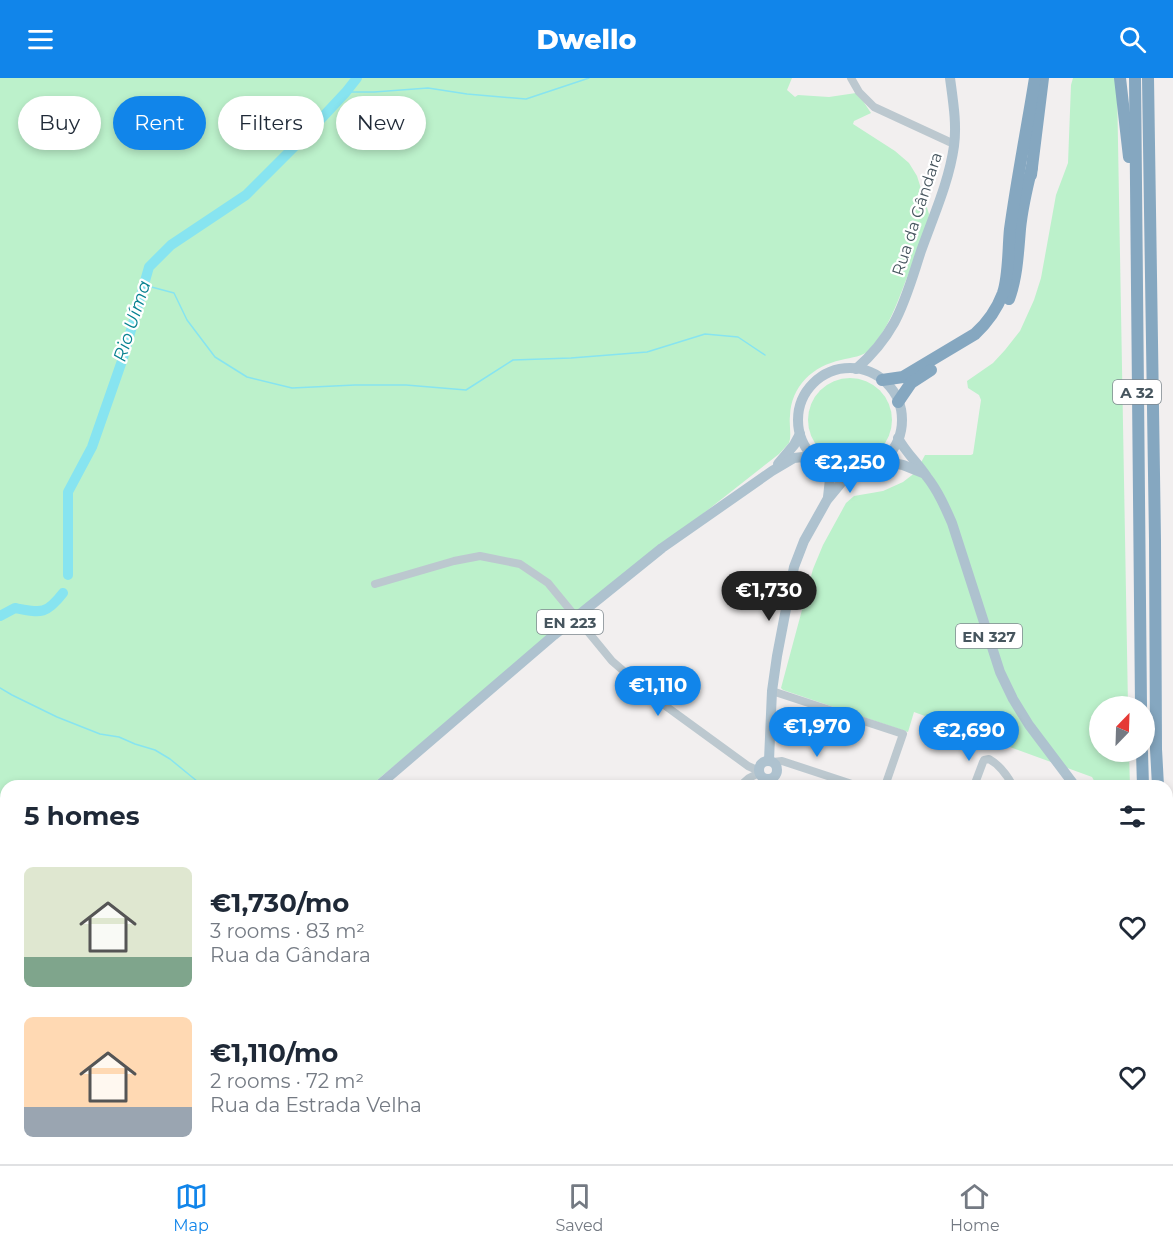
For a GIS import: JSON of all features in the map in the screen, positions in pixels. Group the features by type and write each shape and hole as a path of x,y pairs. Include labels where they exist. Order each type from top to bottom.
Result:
{"highway":[{"path":"1026,166 1035,78"},
{"path":"878,378 903,377 975,334 991,316 1002,295 1013,251 1043,78"},
{"name":"A 32","path":"1120,78 1136,219"},
{"name":"A 32","path":"1135,78 1141,696"},
{"name":"A 32","path":"1149,78 1158,780"},
{"path":"898,402 911,383 979,339 997,320 1009,298 1014,282 1013,251"},
{"path":"1142,762 1143,780"}],"main road":[{"name":"Rua da Gândara","path":"856,369 875,351 894,323 941,195 954,144 955,125 950,78"},
{"path":"875,351 873,362 878,378"},
{"path":"771,761 761,763 767,779 775,775 777,770 771,761 772,691 794,567 804,541 827,500 841,483 857,472 875,466 889,454 898,438 902,420 898,402 888,386 878,378 856,369 838,370 814,383 803,398 798,416 800,434 808,451 825,466 841,471 857,472"},
{"name":"EN 223","path":"772,471 789,452 800,434"},
{"name":"EN 327","path":"898,438 943,502 952,523 1000,672 1012,699 1029,726 1070,780"},
{"name":"EN 223","path":"385,780 554,635 662,548 772,471 794,458 814,458"},
{"path":"882,461 903,465 926,475"},
{"path":"825,466 830,480 827,500"}],"street":[{"path":"851,78 859,92 874,107 954,144"},
{"path":"375,584 454,561 480,556 520,564 548,583 612,660 656,699 767,779"},
{"path":"772,691 903,734 887,780"},
{"path":"976,780 986,759 992,760 1009,780"},
{"path":"771,761 782,760 840,780"},
{"path":"747,780 749,778 767,779"}],"green space":[{"path":"0,78 792,78 787,90 795,97 798,95 829,97 856,93 859,95 871,113 854,121 853,124 895,151 909,163 917,176 929,214 928,224 895,307 882,333 864,354 821,367 805,379 794,395 791,405 789,443 779,454 578,612 377,780 0,780"},
{"path":"1073,78 1115,78 1117,85 1128,696 1089,696 1089,762 1129,762 1130,780 1094,780 1092,777 914,712 908,732 781,688 813,569 846,503 854,496 883,491 903,482 916,472 925,455 973,454 981,400 979,395 968,388 967,381 993,363 1020,331 1041,278 1056,195 1068,163"},
{"path":"850,378 866,381 880,390 889,404 892,420 889,436 880,450 866,459 850,462 834,459 820,450 811,436 808,420 811,404 820,390 834,381"}],"waterway":[{"name":"Rio Uíma","path":"68,575 68,492 92,447 123,358 149,267 171,245 246,195 304,137 357,78"},
{"path":"346,92 428,88 526,99 589,78"},
{"path":"144,285 174,293 187,320 215,357 247,377 292,388 406,385 466,390 513,360 647,352 705,334 738,337 765,355"},
{"name":"Rio Uíma","path":"0,616 15,608 42,611 52,605 63,593"},
{"path":"0,688 57,717 100,734 119,737 155,750 196,780"}]}
